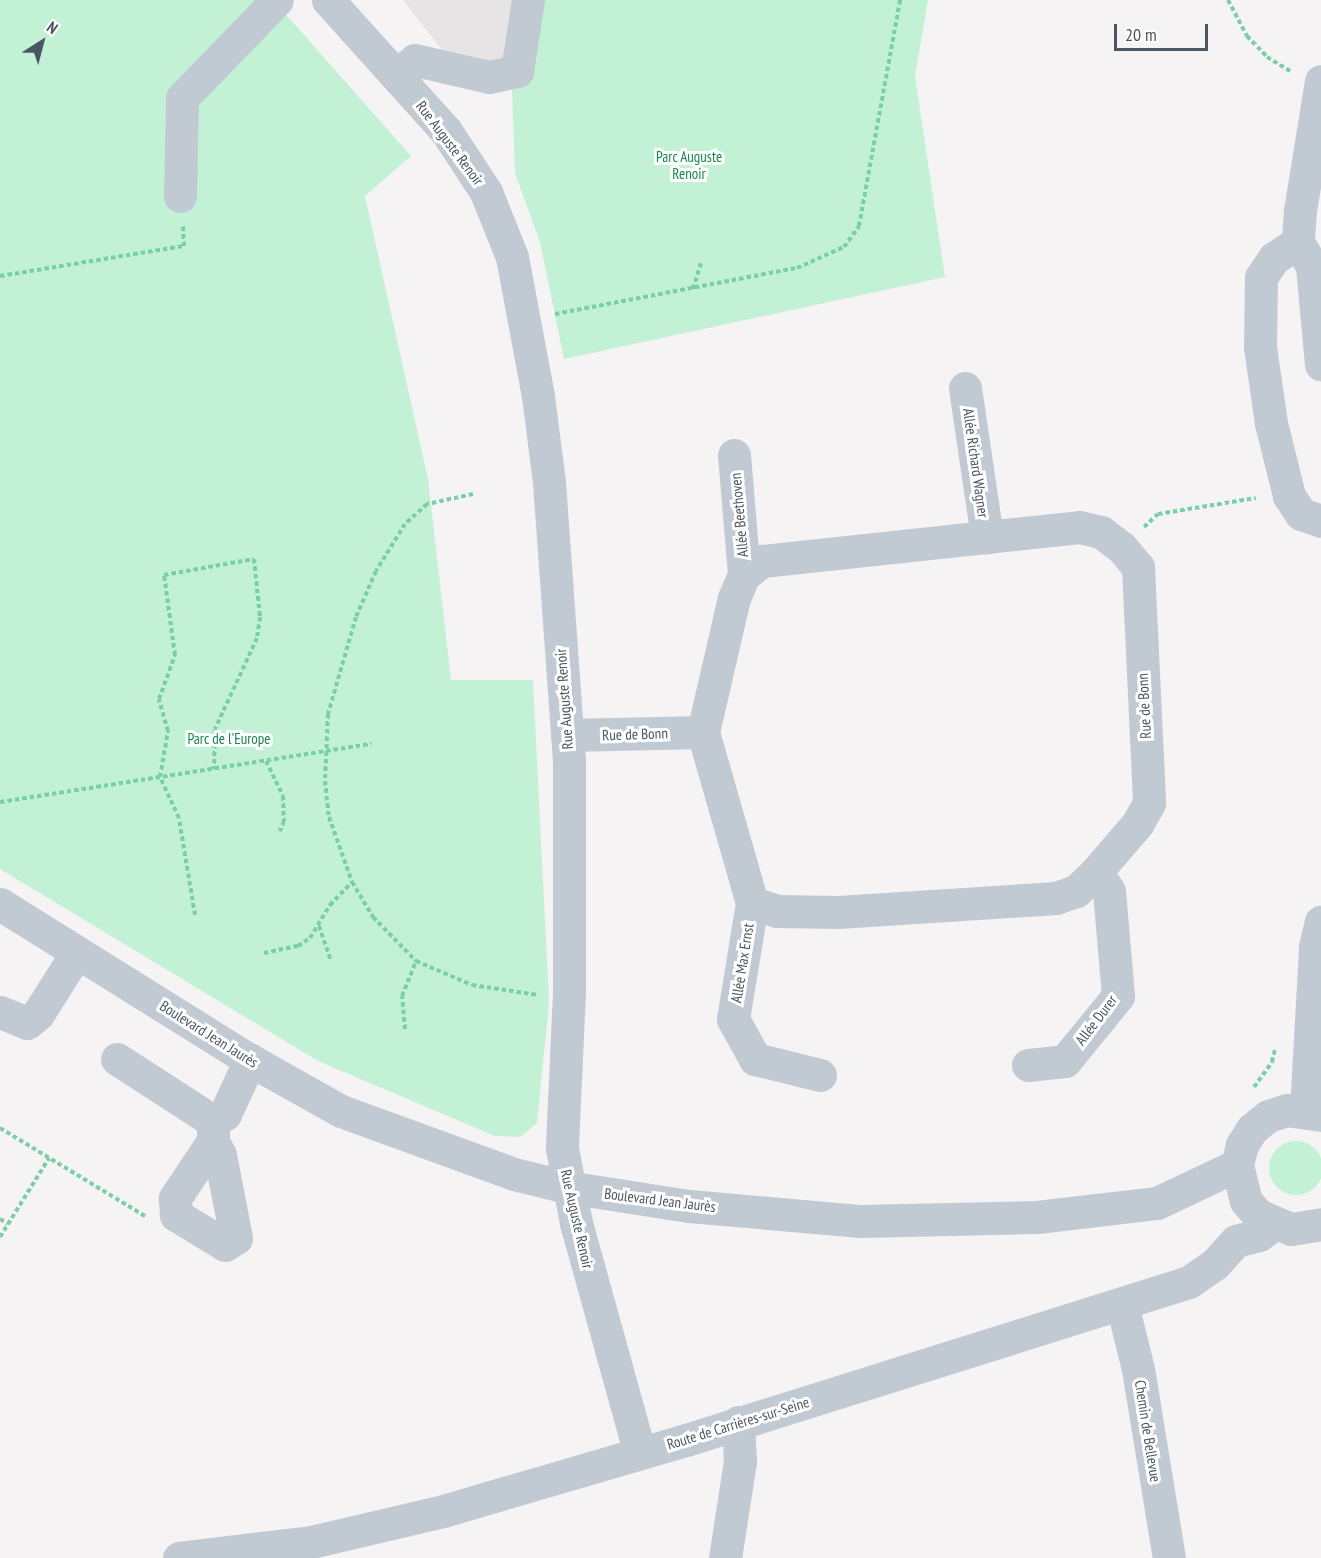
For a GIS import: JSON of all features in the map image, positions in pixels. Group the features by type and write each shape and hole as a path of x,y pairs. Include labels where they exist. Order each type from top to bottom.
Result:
{"street":[{"path":"180,196 182,98 277,0"},
{"name":"Rue Auguste Renoir","path":"328,0 446,131 486,192 512,257 525,318 551,499 567,735 569,992 562,1148 567,1187 640,1453"},
{"path":"397,75 415,60 489,77 517,71 528,0"},
{"path":"1321,81 1300,210 1298,242 1312,266 1321,365"},
{"path":"1298,242 1274,258 1261,276 1260,347 1271,423 1289,496 1301,514 1321,521"},
{"name":"Allée Richard Wagner","path":"965,388 987,537"},
{"name":"Allée Beethoven","path":"734,455 744,575"},
{"name":"Rue de Bonn","path":"744,575 762,561 1079,528 1101,532 1122,548 1138,567 1149,803 1138,823 1096,872 1076,891 1056,898 838,912 777,911 752,903"},
{"path":"744,575 735,598 702,732 752,903"},
{"name":"Rue de Bonn","path":"567,735 702,732"},
{"name":"Allée Durer","path":"1028,1065 1065,1061 1118,996 1109,891 1096,872"},
{"name":"Allée Max Ernst","path":"752,903 733,1019 755,1059 820,1075"},
{"name":"Boulevard Jean Jaurès","path":"0,904 250,1060 341,1111 514,1174 567,1187 689,1206 861,1221 1037,1218 1157,1203 1237,1165"},
{"path":"1321,922 1315,947 1314,1112 1277,1113 1252,1129 1242,1146 1237,1165 1246,1201 1274,1224 1291,1229 1321,1224"},
{"path":"0,1012 27,1023 38,1014 77,952"},
{"path":"117,1059 213,1131 220,1155 236,1238 225,1245 176,1215 175,1198 213,1131 225,1114 250,1060"},
{"name":"Route de Carrières-sur-Seine","path":"179,1558 311,1542 443,1511 640,1453 1189,1282 1215,1264 1236,1241 1259,1235 1274,1224"},
{"name":"Chemin de Bellevue","path":"1122,1304 1138,1369 1169,1558"},
{"path":"724,1558 740,1461 738,1422"}],"path":[{"path":"525,318 693,289 824,259 844,247 859,226 900,0"},
{"path":"1228,0 1247,36 1268,57 1293,72 1321,81"},
{"path":"0,276 184,246 180,196"},
{"path":"693,289 701,263"},
{"path":"473,494 426,504 395,537 356,617 338,669 328,714 325,751 329,817 352,882 373,917 416,961 472,985 540,995"},
{"path":"1122,548 1158,514 1289,496"},
{"path":"195,915 179,818 160,777 168,732 159,699 175,655 164,575 254,559 260,617 257,638 215,729 214,769"},
{"path":"0,802 371,744"},
{"path":"266,761 283,796 284,821 280,831"},
{"path":"264,953 298,946 319,926 352,882"},
{"path":"319,926 331,961"},
{"path":"405,1029 402,996 416,961"},
{"path":"0,1128 144,1216 175,1198"},
{"path":"0,1237 49,1158"},
{"path":"0,1219 8,1224"}],"shaded area":[{"path":"403,0 521,0 511,65 449,59"}],"green space":[{"name":"Parc de l'Europe","path":"0,0 273,0 411,156 365,196 428,479 451,680 533,680 549,1003 537,1123 520,1137 495,1136 318,1061 0,869"},
{"name":"Parc Auguste Renoir","path":"521,0 928,0 915,76 945,277 564,359 540,242 515,173 511,65"},
{"path":"1291,1141 1301,1141 1311,1145 1319,1153 1323,1168 1319,1183 1311,1191 1301,1195 1291,1195 1281,1191 1273,1183 1269,1173 1269,1163 1273,1153 1281,1145"}]}
